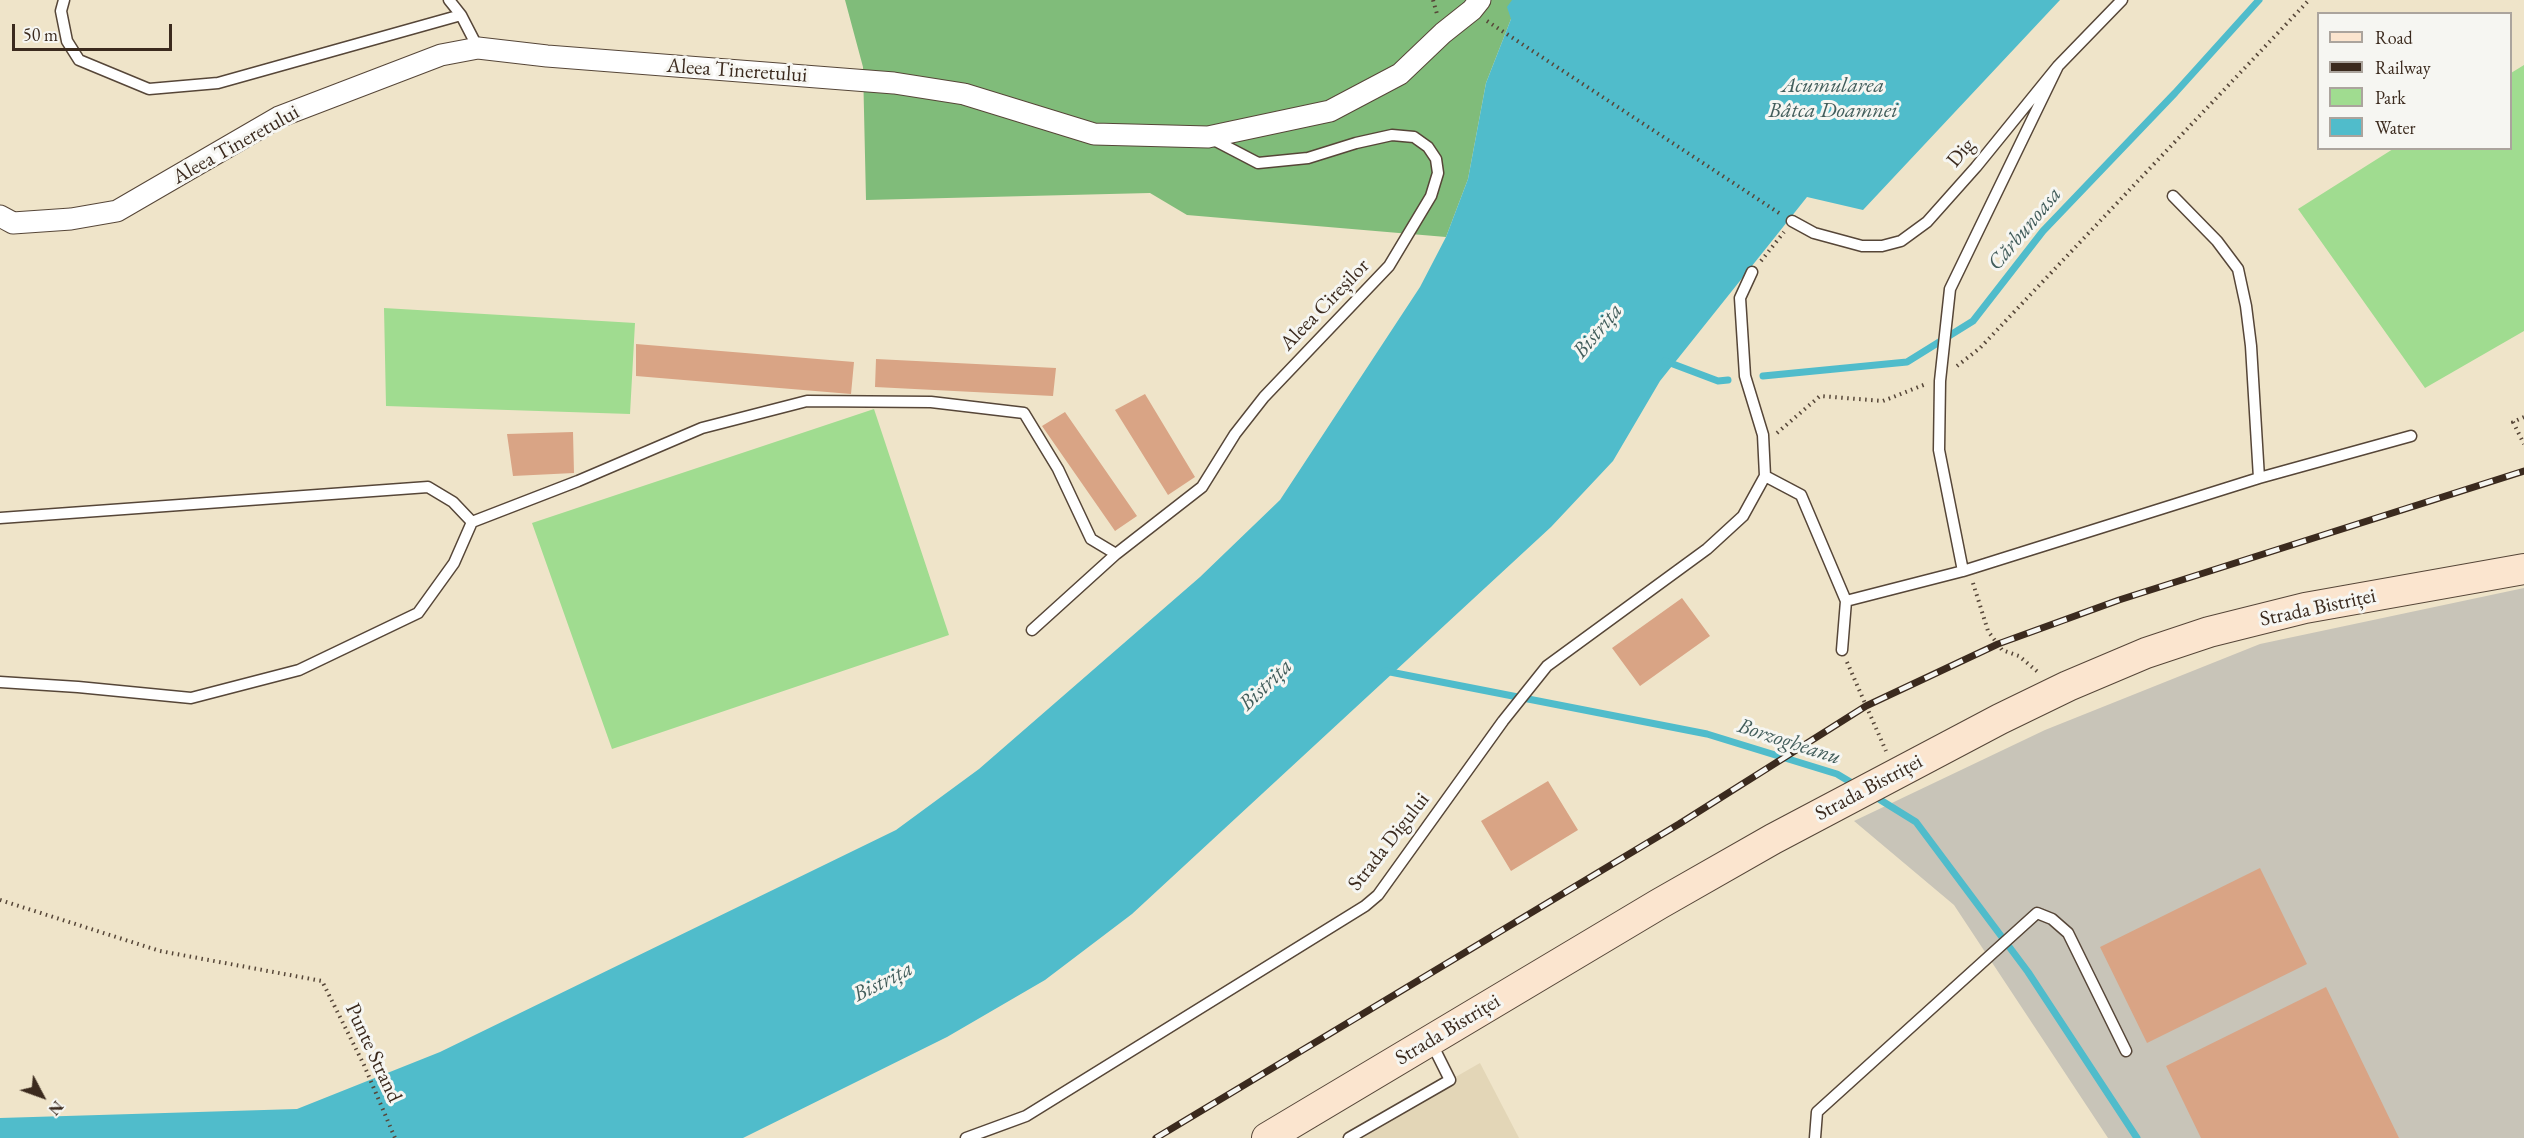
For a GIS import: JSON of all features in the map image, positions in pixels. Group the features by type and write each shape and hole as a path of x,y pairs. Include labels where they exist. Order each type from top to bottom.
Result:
{"main road":[{"name":"Strada Bistriței","path":"1267,1138 1659,904 1821,814 2058,691 2146,653 2209,632 2305,609 2524,569"}],"street":[{"name":"Aleea Tineretului","path":"0,216 13,223 71,219 117,212 279,117 441,56 478,48 559,57 894,83 964,94 1094,134 1208,137 1330,111 1400,74 1476,5"}],"lane":[{"path":"64,0 61,12 67,41 79,60 149,89 218,83 461,15"},
{"path":"449,0 461,15 478,48"},
{"name":"Dig","path":"1792,221 1814,233 1862,246 1882,246 1901,241 1927,222 1976,167 2058,66 2122,0"},
{"path":"1964,571 1939,450 1940,381 1950,289 2058,66"},
{"name":"Aleea Cireșilor","path":"1032,630 1116,554 1202,487 1234,434 1264,397 1389,266 1431,196 1438,173 1436,159 1428,147 1414,136 1392,135 1308,158 1257,163 1208,137"},
{"path":"2173,196 2217,242 2238,269 2251,346 2259,478"},
{"path":"1752,273 1740,298 1745,376 1763,440 1765,476 1801,495 1846,601 1842,650"},
{"path":"0,682 191,698 299,670 418,613 454,563 472,522 578,481 702,428 807,400 932,402 1024,413 1058,469 1091,539 1116,554"},
{"path":"1846,601 1964,571 2259,478 2412,436"},
{"name":"Strada Digului","path":"966,1138 1026,1116 1365,906 1378,895 1503,721 1547,666 1707,549 1743,516 1765,476"},
{"path":"0,518 428,487 453,502 472,522"},
{"path":"1815,1138 1817,1112 1989,953 2037,913 2052,919 2068,933 2126,1051"},
{"path":"1349,1138 1450,1080 1430,1040"}],"path":[{"path":"1763,440 1780,430 1820,396 1883,401 1923,384 1940,381 1980,348 2309,0"},
{"path":"1476,5 1792,221 1752,273"},
{"path":"2524,417 2513,422 2524,444"},
{"path":"1964,571 1976,587 1988,631 2002,650 2019,656 2058,691"},
{"path":"1842,650 1896,774"},
{"name":"Punte Strand","path":"0,900 160,951 322,981 364,1065 394,1138"}],"shaded area":[{"path":"2524,588 2524,1138 2108,1138 1954,905 1854,821 2045,730 2260,644"},
{"path":"1480,1063 1519,1138 1349,1138"}],"green space":[{"path":"845,0 1523,0 1511,19 1486,83 1468,179 1446,237 1187,215 1150,193 866,200 863,67"},
{"path":"2524,65 2524,331 2425,388 2298,209 2391,150 2512,150 2512,72"},
{"path":"384,308 635,323 630,414 386,406"},
{"path":"874,409 949,635 612,749 532,523"}],"water":[{"path":"1512,0 2060,0 1863,210 1807,197 1660,381 1613,461 1551,527 1132,914 1045,980 947,1037 743,1138 0,1138 0,1118 297,1109 440,1052 896,830 979,769 1200,577 1280,500 1420,287 1446,237 1468,179 1486,83 1511,19 1507,7"}],"building":[{"path":"636,344 854,362 851,394 636,376"},
{"path":"876,359 1056,368 1053,396 875,387"},
{"path":"1145,394 1195,477 1168,495 1115,410"},
{"path":"1065,412 1137,516 1115,531 1042,426"},
{"path":"573,432 574,473 513,476 507,434"},
{"path":"1682,598 1710,636 1640,686 1612,648"},
{"path":"1548,781 1578,830 1511,871 1481,821"},
{"path":"2260,868 2307,964 2147,1043 2100,947"},
{"path":"2326,987 2399,1138 2201,1138 2166,1066"}],"waterway":[{"name":"Cărbunoasa","path":"1763,376 1907,362 1973,321 2043,231 2175,93 2259,0"},
{"path":"1665,361 1718,381 1728,380"},
{"name":"Borzogheanu","path":"1385,671 1707,734 1837,774 1857,786"},
{"name":"Borzogheanu","path":"1874,796 1916,822 2028,972 2137,1138"}],"railway":[{"path":"1156,1138 1679,824 1866,706 1998,644 2119,600 2524,471"}],"water label":[{"name":"Acumularea Bâtca Doamnei","path":"1833,98"},
{"name":"Bistrița","path":"1598,331"},
{"name":"Bistrița","path":"1266,685"},
{"name":"Bistrița","path":"883,982"}]}
